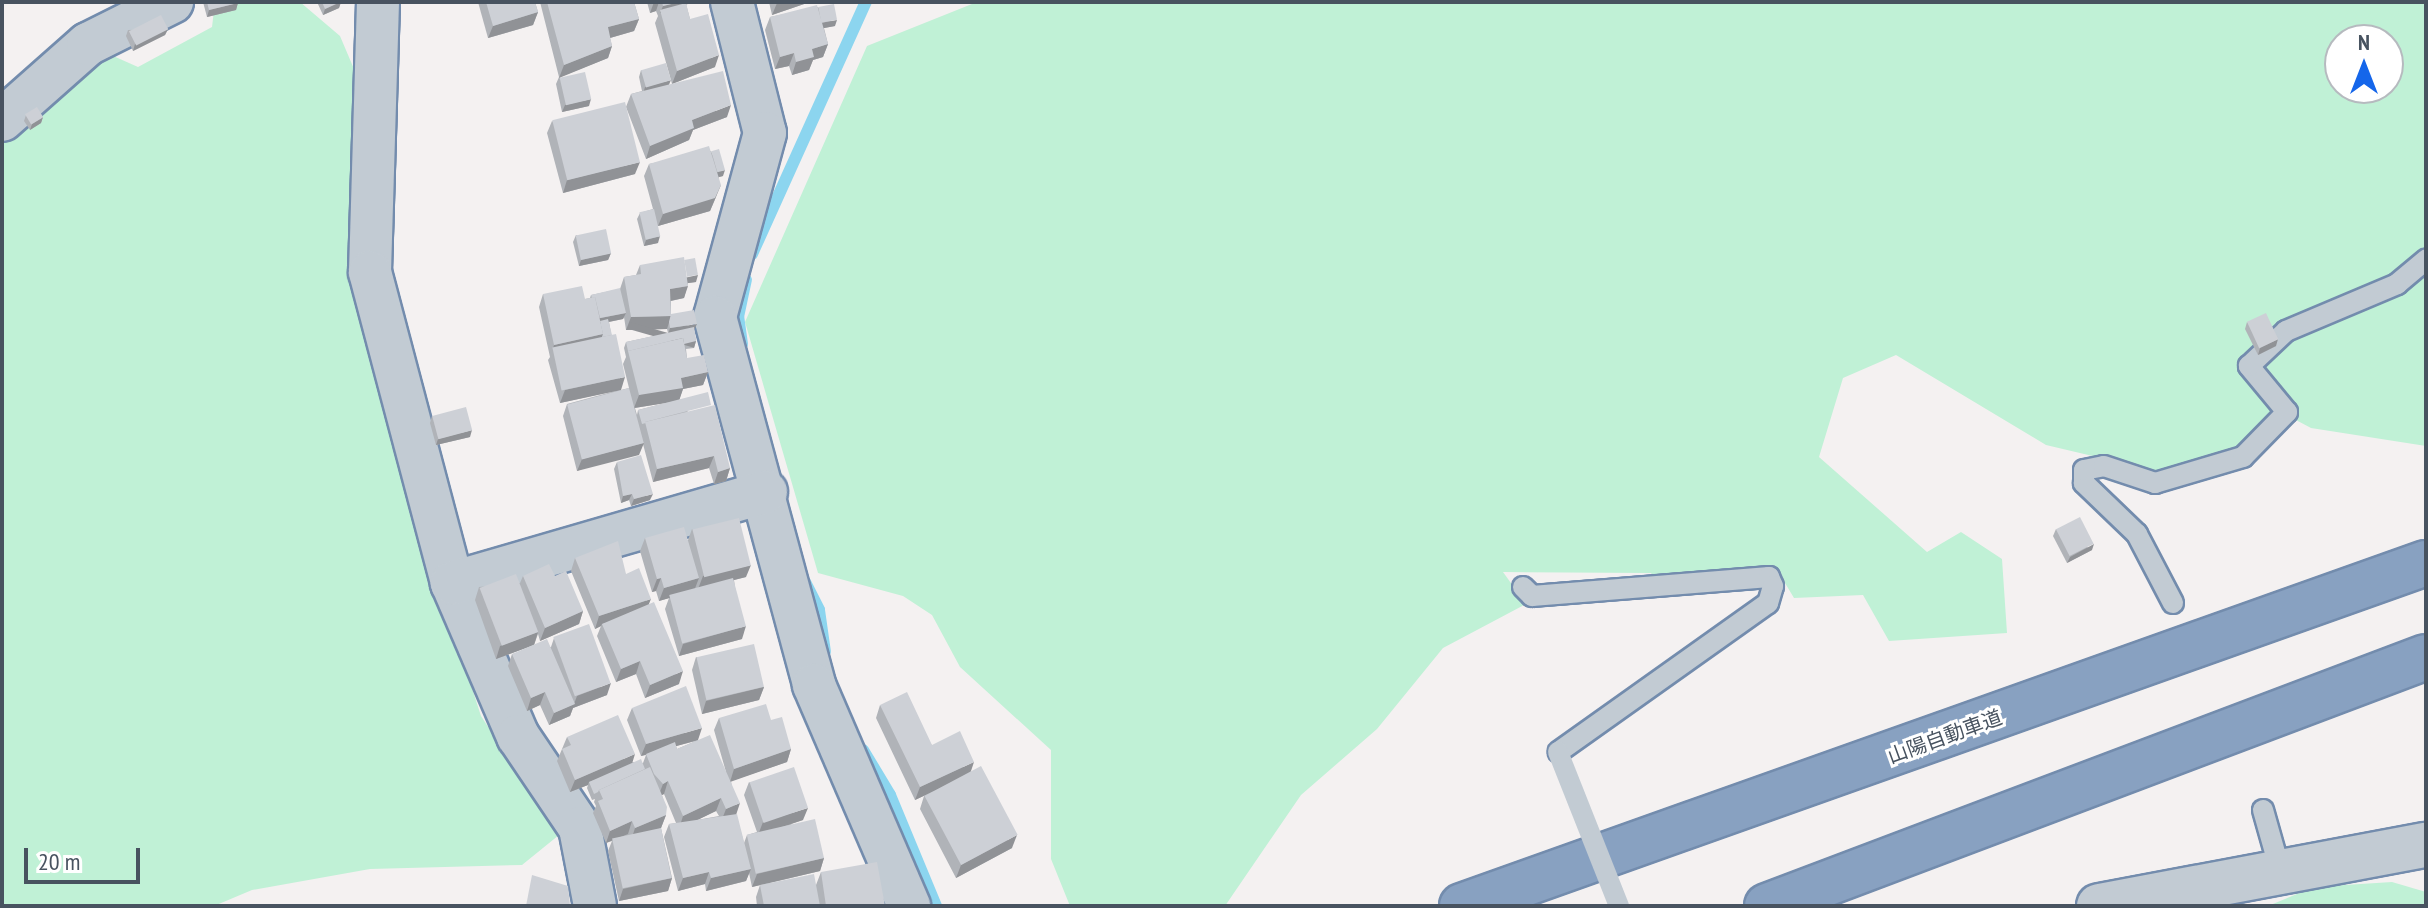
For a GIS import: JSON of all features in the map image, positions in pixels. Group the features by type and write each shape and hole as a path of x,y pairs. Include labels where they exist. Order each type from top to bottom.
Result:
{"highway":[{"name":"山陽自動車道","path":"1462,906 2426,563"},
{"path":"1767,906 2426,657"}],"street":[{"path":"2,120 88,44 172,2"},
{"path":"378,2 370,272 452,583 518,736 580,828 595,906"},
{"path":"732,2 765,133 715,317 766,492 814,685 909,906"},
{"path":"452,583 766,492"},
{"path":"2099,906 2426,845"}],"lane":[{"path":"2173,603 2137,534 2084,483 2084,470 2104,466 2155,483 2243,457 2287,412 2249,366 2286,331 2397,284 2426,260"},
{"path":"1523,587 1532,596 1769,577 1773,586 1768,603 1558,752 1619,906"},
{"path":"2263,810 2280,870"}],"green space":[{"path":"215,2 300,2 340,36 354,69 350,262 440,589 481,716 559,835 522,865 370,869 252,890 214,906 2,906 2,142 111,55 138,67 212,27"},
{"path":"977,2 2426,2 2426,446 2311,428 2279,411 2246,447 2194,469 2156,471 2046,445 1896,355 1843,378 1819,457 1927,552 1961,532 2002,559 2007,633 1889,641 1863,595 1794,598 1779,573 1660,586 1651,573 1503,572 1526,604 1443,648 1377,729 1301,795 1225,906 1070,906 1051,859 1051,750 960,667 932,615 903,596 818,573 745,322 867,46"},
{"path":"2392,882 2426,892 2426,906 2268,906 2314,887"}],"building":[{"path":"207,2 238,2 238,3 209,10"},
{"path":"322,2 340,2 325,9"},
{"path":"486,2 535,2 538,12 493,26"},
{"path":"547,2 634,2 639,19 608,27 612,46 564,65"},
{"path":"686,3 690,19 708,14 719,55 677,71 660,10"},
{"path":"834,4 837,20 821,23 818,7"},
{"path":"817,5 828,44 812,49 814,57 796,62 794,53 780,57 770,17"},
{"path":"161,15 168,29 136,46 129,31"},
{"path":"666,63 671,80 646,87 641,70"},
{"path":"723,71 731,105 692,120 694,128 650,146 631,94"},
{"path":"585,72 591,99 566,105 560,78"},
{"path":"625,102 640,162 567,180 552,120"},
{"path":"37,107 43,117 31,124 25,114"},
{"path":"709,146 721,185 715,198 663,214 649,164"},
{"path":"719,149 725,170 717,172 711,151"},
{"path":"654,209 660,236 646,240 639,212"},
{"path":"606,229 611,253 581,260 576,235"},
{"path":"684,257 688,286 670,289 671,316 631,317 624,277 641,274 640,265"},
{"path":"695,258 698,275 687,277 684,260"},
{"path":"582,286 585,299 595,297 603,334 554,345 543,294"},
{"path":"620,288 626,313 600,318 595,297 591,295"},
{"path":"694,310 697,324 670,328 671,314"},
{"path":"2266,313 2278,339 2259,348 2247,322"},
{"path":"608,319 612,335 602,337 600,321"},
{"path":"694,327 696,341 684,344 683,338 628,351 626,342"},
{"path":"616,334 625,377 562,391 552,348"},
{"path":"683,338 687,358 704,355 708,372 681,378 683,388 639,395 628,351"},
{"path":"629,388 644,443 582,460 567,405"},
{"path":"708,392 711,405 642,424 638,410"},
{"path":"715,405 730,468 718,472 714,456 657,469 645,422"},
{"path":"466,407 472,430 438,439 432,416"},
{"path":"641,455 653,494 634,499 632,494 623,496 617,462"},
{"path":"2080,517 2094,544 2070,556 2056,529"},
{"path":"739,518 751,566 704,577 692,530"},
{"path":"684,527 699,578 664,588 661,578 657,579 645,538"},
{"path":"618,541 626,574 639,568 651,599 599,616 575,558"},
{"path":"549,564 555,576 566,571 583,611 545,628 523,576"},
{"path":"516,574 538,632 502,646 480,588"},
{"path":"733,578 746,626 682,643 669,595"},
{"path":"654,602 683,671 650,685 640,661 621,669 602,624"},
{"path":"589,624 611,683 575,696 553,637"},
{"path":"547,639 575,704 554,713 545,692 531,698 512,654"},
{"path":"754,644 764,687 706,700 697,657"},
{"path":"686,686 702,728 646,744 632,708"},
{"path":"907,692 932,745 960,731 974,762 920,787 880,705"},
{"path":"766,704 771,720 782,717 791,749 734,769 719,718"},
{"path":"618,715 635,754 575,780 562,749 571,745 567,737"},
{"path":"710,735 740,803 726,809 721,798 683,816 668,781 663,784 654,774 646,754 675,742 677,749"},
{"path":"641,759 645,769 594,794 589,782"},
{"path":"981,766 1018,835 961,865 924,796"},
{"path":"650,767 667,807 666,815 635,828 632,821 610,831 598,801 603,799 599,790"},
{"path":"794,767 808,808 764,823 750,782"},
{"path":"737,814 751,869 711,878 709,872 683,878 669,824"},
{"path":"815,819 824,858 756,874 747,835"},
{"path":"661,828 672,878 623,888 612,838"},
{"path":"877,862 885,906 826,906 821,872"},
{"path":"814,874 820,906 764,906 760,885"},
{"path":"532,875 568,886 570,906 526,906"}],"waterway":[{"path":"752,254 866,2"},
{"path":"742,344 738,317 746,280"},
{"path":"805,582 819,610 825,652"},
{"path":"863,750 890,795 936,906"}]}
